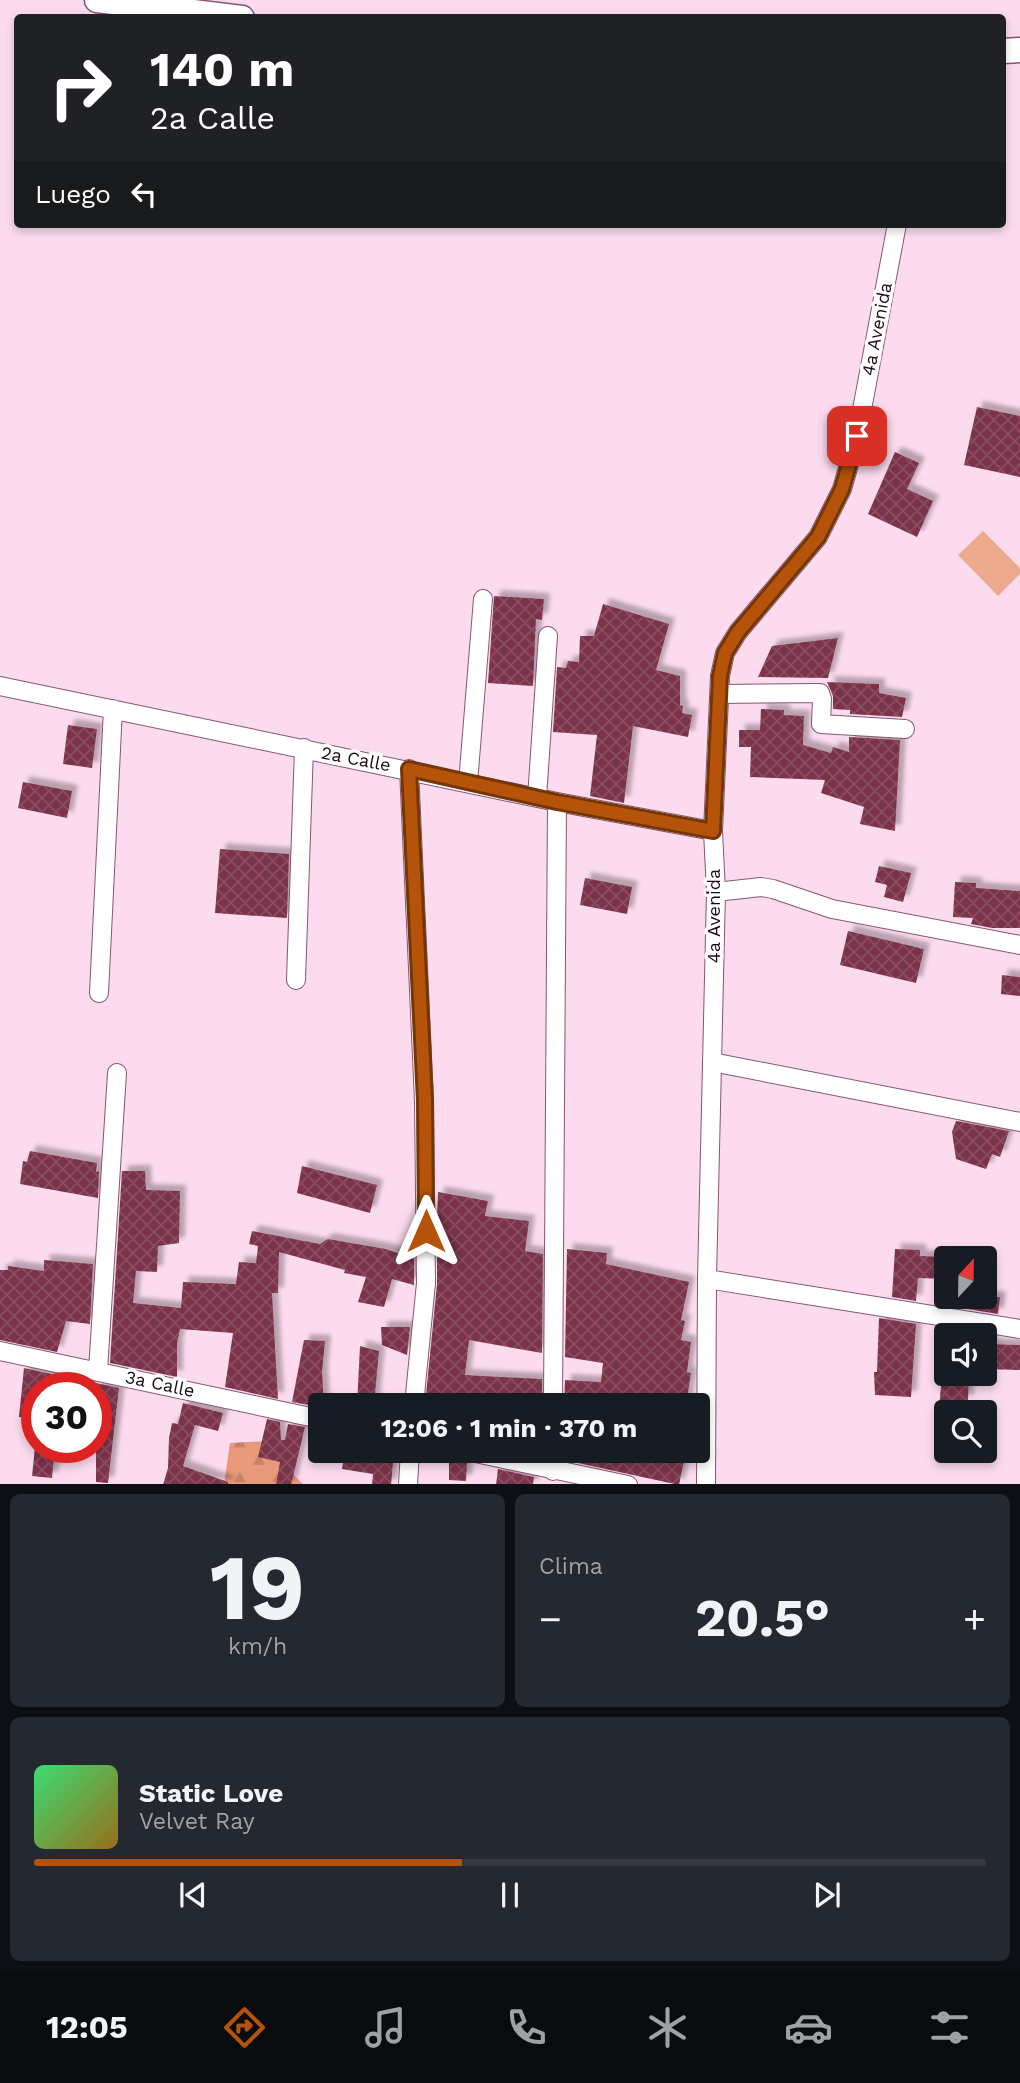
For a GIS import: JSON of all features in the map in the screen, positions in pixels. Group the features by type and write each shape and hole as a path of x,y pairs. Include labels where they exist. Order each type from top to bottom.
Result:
{"main road":[{"path":"97,0 210,14"}],"street":[{"name":"4a Avenida","path":"706,1484 707,1279 716,891 713,831 720,676 725,653 738,632 818,537 842,489 857,436 896,228"},
{"path":"468,783 483,599"},
{"path":"537,798 548,636"},
{"name":"2a Calle","path":"0,686 409,769 537,798 713,831"},
{"path":"719,694 820,693 821,724 905,729"},
{"path":"99,993 113,709"},
{"path":"296,980 304,748"},
{"path":"409,769 425,1101 426,1283 415,1393"},
{"path":"554,1393 557,802"},
{"path":"716,891 761,887 773,889 832,909 1020,945"},
{"path":"712,1062 1020,1122"},
{"path":"98,1371 117,1073"},
{"path":"707,1279 1020,1329"},
{"name":"3a Calle","path":"0,1351 308,1416"},
{"path":"408,1484 409,1463"},
{"path":"518,1463 623,1484"},
{"path":"553,1463 553,1471"}],"green space":[{"path":"286,1440 280,1462 303,1484 224,1484 230,1443"}],"shaded area":[{"path":"983,531 1020,568 1020,574 998,596 958,555"}],"building":[{"path":"977,407 1020,416 1020,477 964,465"},
{"path":"895,452 919,463 907,489 933,501 917,537 868,514"},
{"path":"494,596 544,599 542,620 536,619 533,686 488,683"},
{"path":"603,604 669,624 656,670 680,676 682,713 692,715 688,737 633,726 624,803 590,796 597,735 553,732 557,667 566,668 568,661 579,662 580,636 594,636"},
{"path":"838,638 828,678 758,677 772,646"},
{"path":"827,682 879,684 879,693 906,698 902,717 850,714 850,710 833,709 833,696"},
{"path":"761,709 784,710 784,715 804,716 803,745 831,753 833,747 849,752 849,737 900,740 895,831 860,824 864,807 821,793 825,780 750,777 751,747 739,747 739,730 760,730"},
{"path":"68,725 97,729 92,768 63,764"},
{"path":"23,782 72,791 67,818 18,808"},
{"path":"220,849 289,854 287,918 215,913"},
{"path":"879,866 911,873 903,902 884,897 887,885 875,882"},
{"path":"585,878 632,887 627,914 580,905"},
{"path":"955,882 976,883 976,888 1020,891 1020,928 992,928 971,924 973,918 953,917"},
{"path":"848,931 924,949 916,983 840,965"},
{"path":"1002,975 1020,977 1020,996 1001,994"},
{"path":"956,1121 1009,1131 1000,1157 992,1154 986,1169 956,1159 952,1132"},
{"path":"30,1151 97,1163 98,1198 20,1184 23,1161 27,1162"},
{"path":"302,1166 377,1185 370,1213 297,1193"},
{"path":"122,1171 145,1171 146,1190 180,1191 179,1243 158,1246 157,1272 136,1271 133,1303 181,1308 183,1282 236,1284 239,1262 256,1263 258,1246 249,1244 252,1231 320,1244 328,1239 386,1249 414,1259 414,1285 392,1279 384,1307 358,1302 366,1277 344,1273 345,1270 279,1252 278,1293 272,1293 278,1399 225,1387 233,1333 180,1329 177,1377 110,1363"},
{"path":"438,1192 488,1201 485,1216 529,1221 525,1251 543,1254 542,1353 469,1340 465,1375 542,1379 542,1393 426,1393 437,1284 437,1243 441,1222 437,1221"},
{"path":"567,1249 607,1253 606,1264 689,1282 681,1320 685,1321 681,1340 691,1342 687,1372 691,1373 688,1393 564,1393 565,1380 601,1382 603,1363 565,1357"},
{"path":"895,1249 920,1250 920,1256 934,1257 934,1279 918,1278 916,1301 892,1297"},
{"path":"44,1260 93,1264 90,1324 66,1321 57,1352 0,1340 0,1270 8,1270 8,1266 44,1271"},
{"path":"1000,1297 998,1314 967,1309 998,1309"},
{"path":"879,1318 916,1324 911,1397 875,1395 874,1372 877,1372"},
{"path":"381,1327 410,1327 407,1355 382,1345"},
{"path":"304,1340 325,1341 323,1393 308,1393 308,1405 292,1402"},
{"path":"997,1344 1020,1345 1020,1370 997,1369"},
{"path":"360,1346 379,1351 375,1393 358,1393"},
{"path":"24,1368 42,1372 24,1372"},
{"path":"112,1386 119,1388 112,1448"},
{"path":"941,1386 969,1386 968,1400 940,1400"},
{"path":"183,1403 223,1413 218,1431 195,1425 183,1466 228,1484 163,1484 168,1468 172,1423 178,1424"},
{"path":"267,1419 280,1422 281,1440 285,1440 288,1424 305,1427 291,1484 276,1484 280,1462 258,1457"},
{"path":"33,1463 53,1463 52,1478 32,1476"},
{"path":"96,1463 110,1463 108,1483 96,1482"},
{"path":"343,1463 393,1463 391,1484 372,1484 373,1474 342,1469"},
{"path":"449,1463 467,1463 466,1481 449,1480"},
{"path":"578,1463 684,1463 679,1484"},
{"path":"498,1469 534,1477 533,1484 496,1484"}],"route":[{"path":"426,1231 425,1101 409,769 557,802 713,831 720,676 725,653 738,632 818,537 842,489 857,436"}]}
